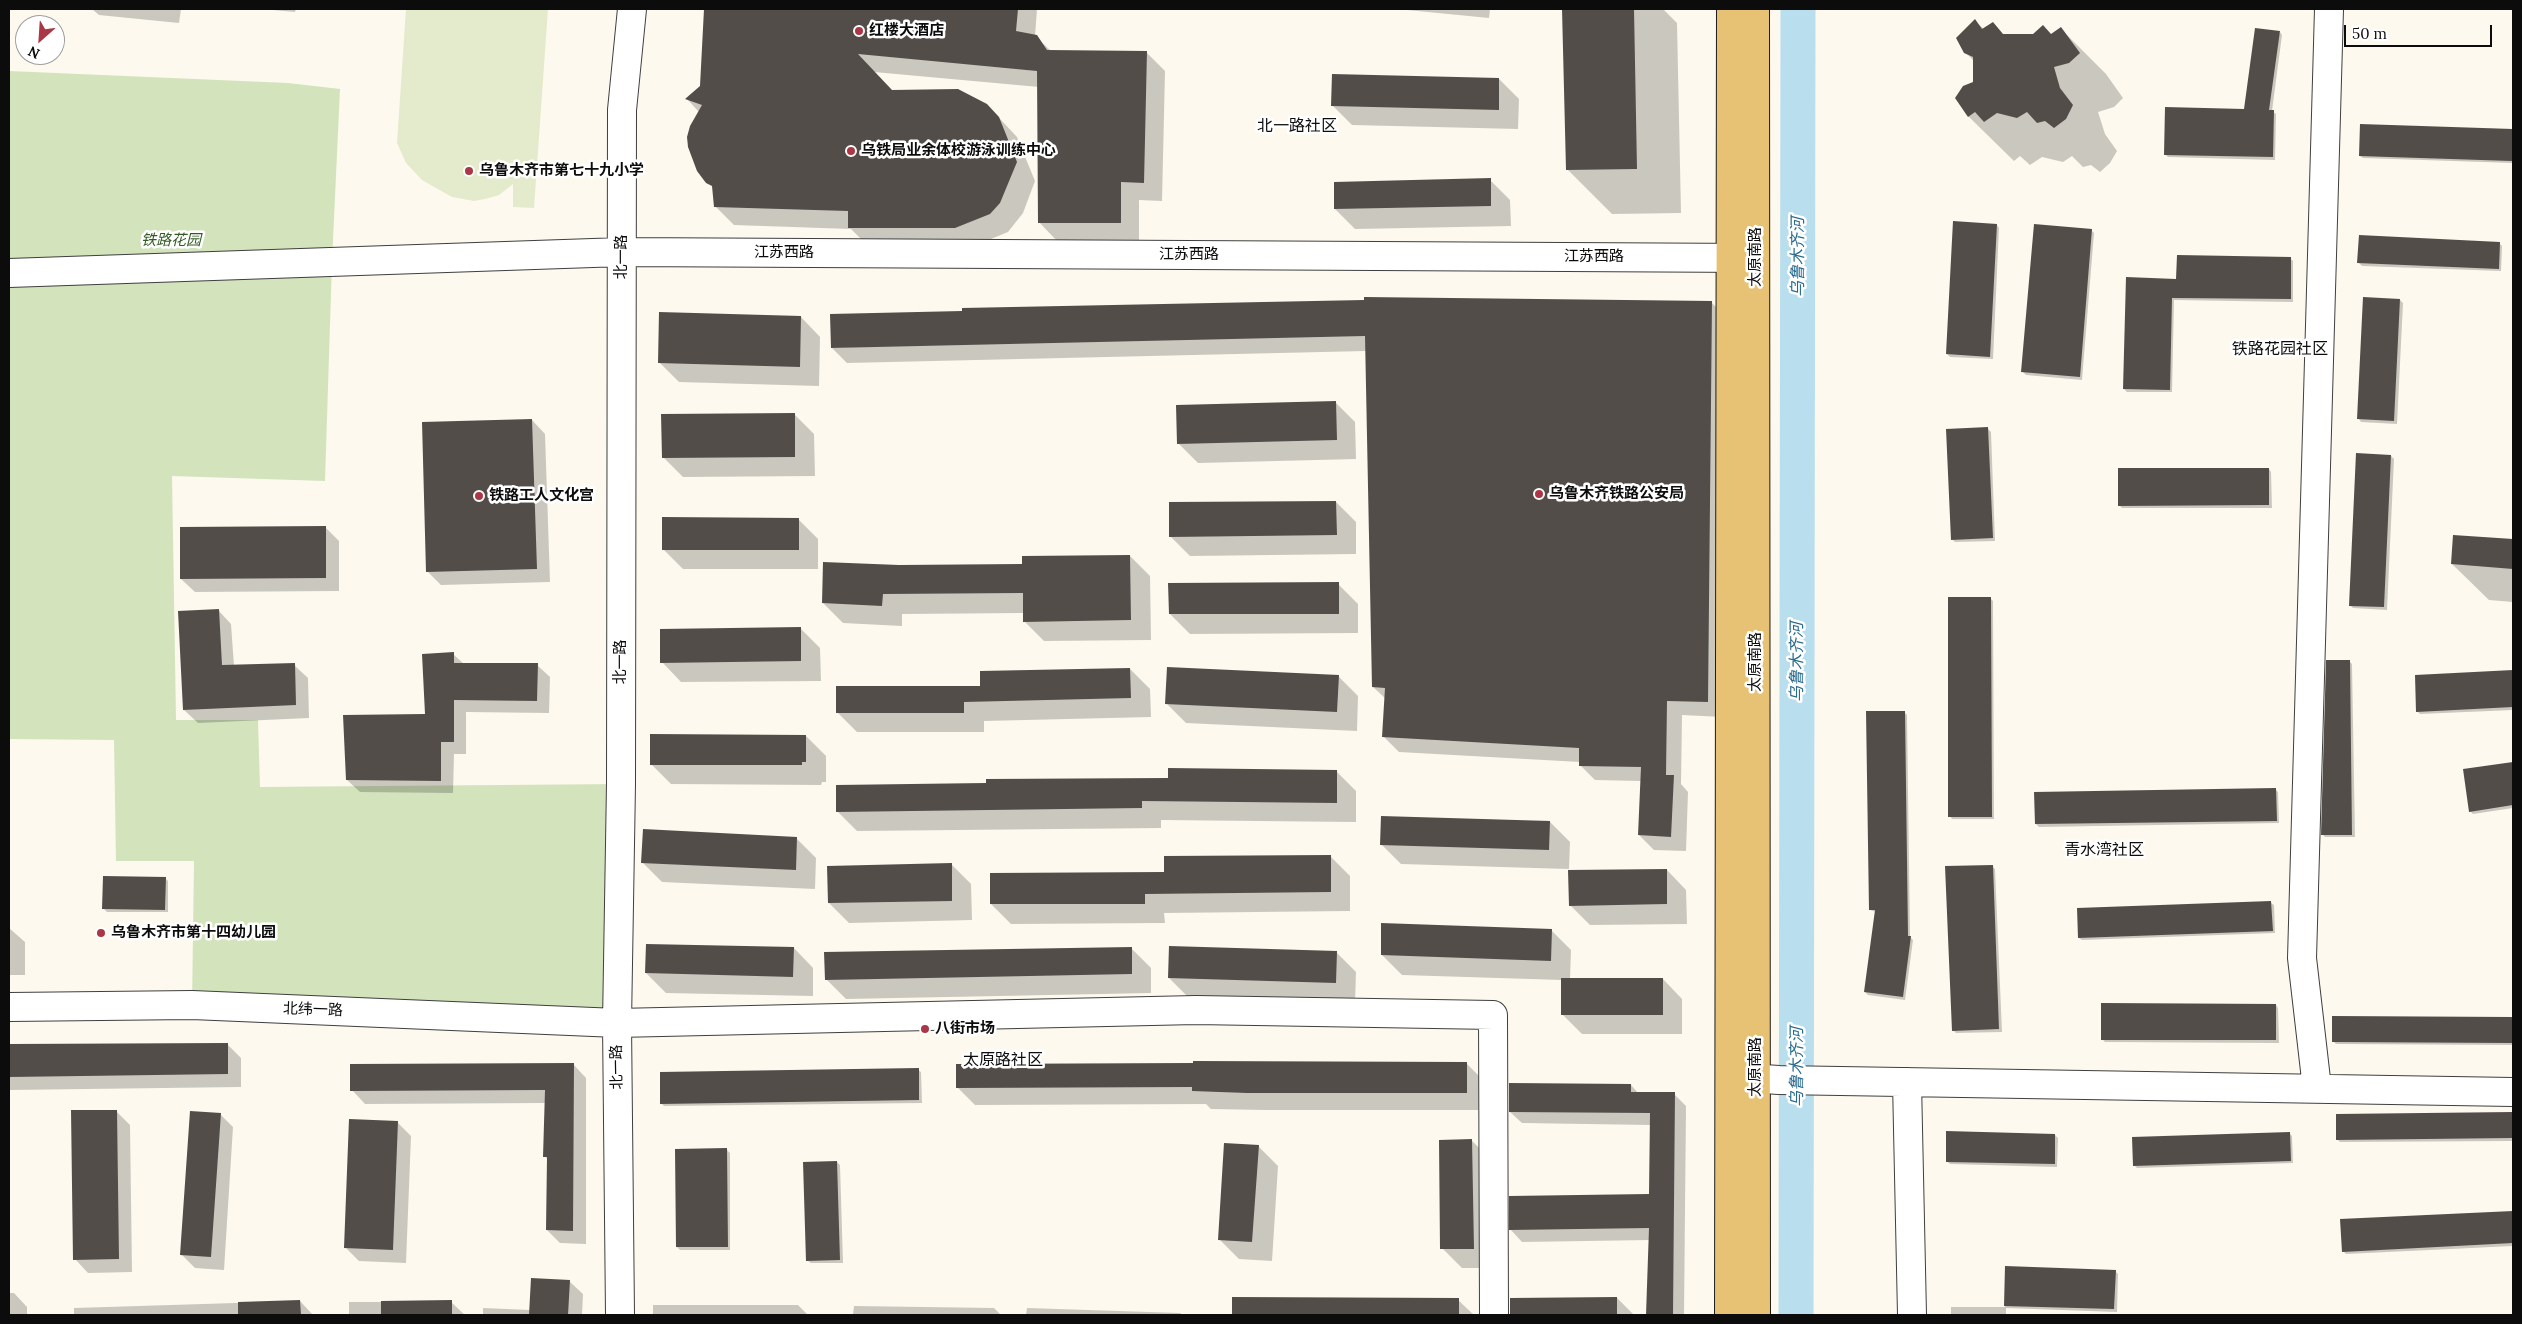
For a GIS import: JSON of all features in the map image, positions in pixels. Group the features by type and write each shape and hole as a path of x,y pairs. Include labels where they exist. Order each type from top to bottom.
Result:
{"main road":[{"path":"1729,1315 1729,1077 1743,258 1731,9"},
{"name":"太原南路","path":"1755,9 1743,258 1767,1080 1756,1315"}],"street":[{"name":"北一路","path":"620,1315 617,1023 621,784 622,110 632,9"},
{"path":"2317,1088 2302,958 2329,9"},
{"name":"江苏西路","path":"9,273 622,252 1743,258"},
{"name":"北纬一路","path":"9,1008 192,1005 617,1023 1196,1010 1493,1016 1494,1315"},
{"path":"1729,1077 1767,1080 2513,1092"},
{"path":"1907,1082 1912,1315"}],"green space":[{"path":"406,9 548,9 534,208 513,207 513,184 499,195 485,199 474,201 452,197 422,180 406,163 397,143"},
{"name":"铁路花园","path":"9,71 288,83 340,89 325,481 172,476 176,720 258,720 260,787 621,784 617,1023 192,1005 194,861 116,861 114,740 9,739"}],"building":[{"path":"704,9 1018,9 1016,31 1037,35 1047,50 1147,51 1144,183 1121,182 1121,223 1038,223 1037,71 858,54 892,90 958,89 987,104 999,117 1017,162 1000,203 990,214 955,228 848,228 848,211 714,207 712,186 706,183 697,171 688,147 687,137 690,126 702,105 685,99 700,86"},
{"path":"1562,9 1634,9 1637,169 1566,170"},
{"path":"1975,19 1982,29 1993,22 2003,34 2033,34 2043,25 2051,34 2061,27 2080,53 2069,63 2054,67 2060,88 2073,105 2066,119 2054,128 2045,121 2037,123 2027,112 2017,118 1997,113 1984,122 1975,112 1968,117 1955,98 1963,86 1973,82 1973,57 1964,53 1956,38"},
{"path":"2255,28 2280,31 2269,110 2274,110 2273,157 2164,155 2165,107 2244,109"},
{"path":"1332,74 1499,78 1499,110 1331,106"},
{"path":"2360,124 2513,129 2512,161 2359,156"},
{"path":"1491,178 1491,206 1334,209 1334,182"},
{"path":"1953,221 1997,224 1990,357 1946,354"},
{"path":"2034,224 2092,229 2080,377 2021,372"},
{"path":"2359,235 2500,242 2499,269 2357,263"},
{"path":"2177,255 2291,257 2291,299 2172,298 2170,390 2123,389 2126,277 2176,279"},
{"name":"乌鲁木齐铁路公安局","path":"1364,297 1712,301 1708,702 1667,701 1666,775 1674,775 1671,837 1638,835 1641,767 1579,766 1579,748 1382,737 1385,688 1372,687 1365,336 831,348 830,314 962,311 962,308 1364,300"},
{"path":"2363,297 2400,299 2394,421 2357,419"},
{"path":"659,312 801,316 800,367 658,363"},
{"path":"1336,401 1337,440 1177,444 1176,405"},
{"path":"795,413 795,457 662,458 661,414"},
{"name":"铁路工人文化宫","path":"532,419 537,569 426,572 422,422"},
{"path":"1988,427 1993,538 1951,540 1946,429"},
{"path":"2356,453 2391,455 2384,607 2349,606"},
{"path":"2118,468 2269,468 2269,505 2118,506"},
{"path":"1336,501 1337,535 1169,537 1169,502"},
{"path":"662,517 799,518 799,550 662,550"},
{"path":"326,526 326,578 180,579 180,527"},
{"path":"2453,535 2513,539 2513,569 2451,564"},
{"path":"1130,555 1131,620 1023,622 1023,593 883,594 882,606 822,603 823,562 899,565 1022,564 1022,556"},
{"path":"1339,582 1339,614 1169,614 1168,583"},
{"path":"1948,597 1991,597 1992,817 1948,817"},
{"path":"219,609 222,665 295,663 296,705 183,710 178,611"},
{"path":"801,627 801,661 660,663 660,629"},
{"path":"454,652 454,663 538,663 537,701 454,700 454,742 441,742 441,781 346,780 343,715 425,714 422,654"},
{"path":"2326,660 2350,660 2352,835 2321,835"},
{"path":"1167,667 1339,675 1337,712 1165,704"},
{"path":"1130,668 1131,698 964,702 964,713 836,713 836,686 980,686 980,671"},
{"path":"2513,670 2513,707 2416,712 2415,675"},
{"path":"1866,711 1905,711 1908,936 1911,936 1903,997 1864,992 1875,910 1869,910"},
{"path":"650,734 806,735 806,762 802,762 802,765 650,765"},
{"path":"2513,762 2513,805 2469,812 2463,769"},
{"path":"1168,768 1337,770 1337,803 1142,801 1142,808 836,812 836,785 986,783 986,779 1168,778"},
{"path":"2276,788 2277,821 2035,824 2034,792"},
{"path":"1381,816 1550,821 1549,850 1380,845"},
{"path":"643,829 797,837 796,870 641,863"},
{"path":"1331,855 1331,892 1145,894 1145,904 990,904 990,873 1164,872 1164,856"},
{"path":"952,863 952,901 828,903 827,866"},
{"path":"1993,865 1999,1029 1952,1031 1945,866"},
{"path":"1667,869 1667,904 1569,906 1568,870"},
{"path":"103,876 166,877 165,910 102,909"},
{"path":"2271,901 2273,931 2078,938 2077,908"},
{"path":"1381,923 1552,929 1551,961 1381,955"},
{"path":"646,944 794,947 793,977 645,973"},
{"path":"1169,946 1337,951 1336,983 1168,978"},
{"path":"1132,947 1132,974 825,980 824,952"},
{"path":"1561,978 1663,978 1663,1015 1561,1015"},
{"path":"2101,1003 2276,1004 2276,1040 2101,1040"},
{"path":"2332,1016 2513,1017 2513,1043 2332,1042"},
{"path":"228,1043 228,1074 9,1077 9,1044"},
{"path":"1193,1061 1467,1062 1467,1093 1247,1093 1192,1091 1192,1087 956,1088 956,1064 1193,1063"},
{"path":"574,1063 573,1231 546,1230 547,1157 543,1157 545,1090 350,1091 350,1064"},
{"path":"919,1068 919,1100 660,1104 660,1072"},
{"path":"1509,1083 1631,1084 1631,1092 1675,1092 1673,1315 1646,1315 1649,1228 1509,1230 1509,1196 1649,1194 1650,1113 1509,1112"},
{"path":"71,1110 117,1110 119,1259 73,1260"},
{"path":"190,1111 221,1113 211,1257 180,1255"},
{"path":"2513,1112 2513,1138 2336,1140 2336,1114"},
{"path":"349,1119 398,1121 393,1250 344,1248"},
{"path":"1946,1131 2055,1134 2055,1164 1946,1162"},
{"path":"2290,1132 2291,1161 2133,1166 2132,1137"},
{"path":"1472,1139 1474,1249 1440,1249 1439,1140"},
{"path":"1224,1143 1259,1145 1252,1242 1218,1240"},
{"path":"727,1148 728,1247 676,1247 675,1149"},
{"path":"837,1161 840,1260 806,1261 803,1162"},
{"path":"2513,1211 2513,1243 2342,1252 2340,1219"},
{"path":"2005,1266 2116,1270 2114,1309 2004,1306"},
{"path":"531,1278 570,1280 568,1315 529,1315"},
{"path":"1232,1297 1459,1298 1459,1315 1232,1315"},
{"path":"1617,1297 1617,1315 1510,1315 1510,1298"},
{"path":"300,1300 301,1315 238,1315 238,1302"},
{"path":"452,1300 452,1315 381,1315 381,1301"}],"waterway":[{"name":"乌鲁木齐河","path":"1796,1315 1798,9"}],"place":[{"name":"红楼大酒店","path":"859,31"},
{"name":"乌铁局业余体校游泳训练中心","path":"851,151"},
{"name":"乌鲁木齐市第七十九小学","path":"469,171"},
{"name":"乌鲁木齐铁路公安局","path":"1539,494"},
{"name":"铁路工人文化宫","path":"479,496"},
{"name":"乌鲁木齐市第十四幼儿园","path":"101,933"},
{"name":"八街市场","path":"925,1029"}],"district":[{"name":"北一路社区","path":"1297,126"},
{"name":"铁路花园社区","path":"2280,349"},
{"name":"青水湾社区","path":"2104,850"},
{"name":"太原路社区","path":"1003,1060"}]}
